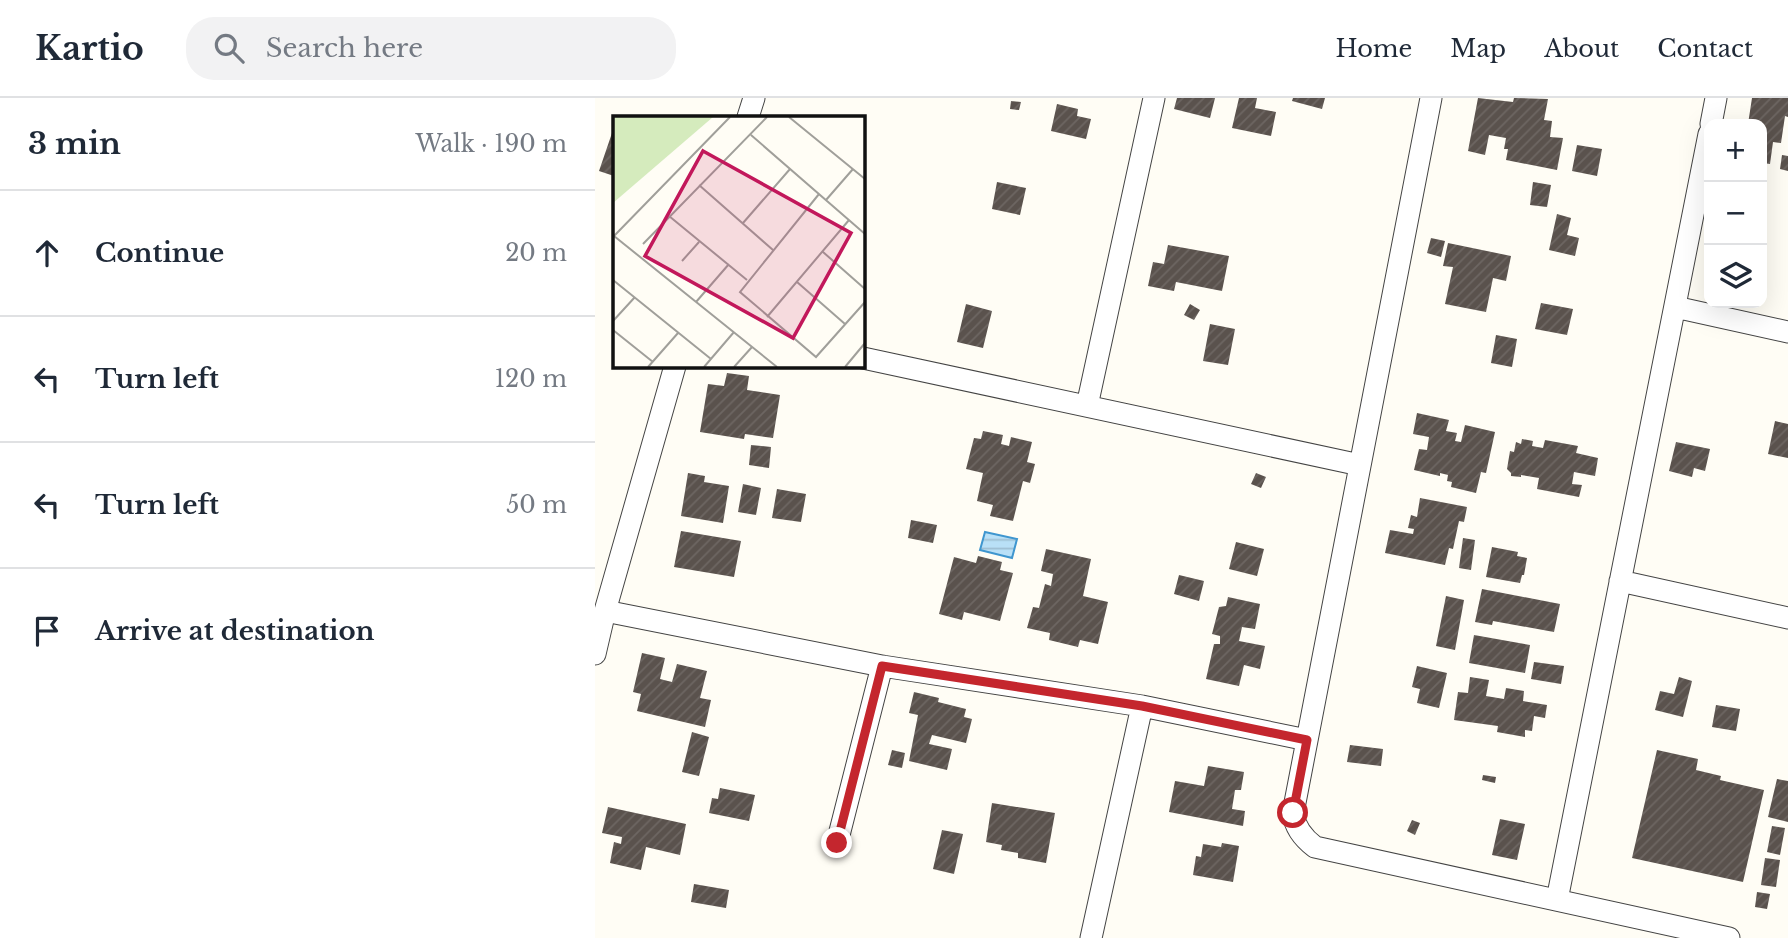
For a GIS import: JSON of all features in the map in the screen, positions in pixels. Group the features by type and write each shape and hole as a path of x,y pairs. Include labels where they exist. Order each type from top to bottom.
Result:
{"street":[{"path":"748,116 754,98"},
{"path":"1087,406 1154,98"},
{"path":"1430,98 1293,813 1294,823 1299,832 1315,847 1729,938"},
{"path":"1712,119 1716,98"},
{"path":"1557,900 1704,159"},
{"path":"1675,307 1788,332"},
{"path":"865,358 1360,465"},
{"path":"595,654 674,368"},
{"path":"1620,580 1788,618"},
{"path":"605,611 882,666 1142,706 1307,740"},
{"path":"837,843 882,666"},
{"path":"1091,938 1142,706"}],"water":[{"path":"985,532 1017,539 1012,558 980,550"}],"building":[{"path":"1177,98 1215,98 1210,118 1174,109"},
{"path":"1239,98 1257,98 1255,108 1276,112 1271,136 1232,128"},
{"path":"1293,98 1325,98 1322,109 1292,101"},
{"path":"1478,98 1513,102 1514,98 1548,99 1544,120 1552,121 1550,137 1563,138 1557,170 1506,160 1506,138 1489,135 1485,155 1468,151"},
{"path":"1752,98 1788,98 1788,117 1785,116 1781,143 1773,142 1770,164 1767,164 1767,119 1749,119"},
{"path":"1011,101 1021,102 1019,110 1010,109"},
{"path":"1057,104 1078,109 1077,116 1091,119 1086,139 1051,131"},
{"path":"612,133 613,176 599,171"},
{"path":"1577,145 1602,149 1597,176 1572,171"},
{"path":"1782,155 1788,156 1788,171 1780,169"},
{"path":"997,182 1026,188 1020,215 992,209"},
{"path":"1533,182 1551,185 1547,207 1530,205"},
{"path":"1557,214 1571,218 1567,235 1579,238 1575,256 1549,250"},
{"path":"1431,238 1445,241 1441,257 1427,253"},
{"path":"1448,243 1511,256 1506,281 1493,278 1486,312 1445,304 1453,267 1443,266"},
{"path":"1168,245 1229,256 1222,291 1176,282 1174,291 1148,286 1153,262 1164,264"},
{"path":"1541,303 1573,309 1567,335 1535,329"},
{"path":"966,304 992,311 983,348 957,342"},
{"path":"1190,304 1200,310 1194,320 1184,315"},
{"path":"1210,324 1235,329 1228,365 1203,361"},
{"path":"1496,335 1517,339 1512,367 1491,363"},
{"path":"727,373 749,376 747,390 780,395 773,438 745,434 744,439 700,432 708,384 724,386"},
{"path":"1417,413 1449,420 1446,431 1457,433 1455,441 1461,442 1465,425 1495,432 1486,473 1481,472 1476,493 1451,487 1452,482 1447,481 1448,475 1440,473 1440,476 1414,470 1419,449 1427,450 1429,437 1413,434"},
{"path":"1775,421 1788,424 1788,458 1768,454"},
{"path":"983,431 1003,435 1001,444 1009,446 1011,437 1032,442 1027,462 1035,464 1030,483 1023,481 1013,521 990,516 993,505 977,501 983,473 966,469 974,438 981,439"},
{"path":"1522,439 1533,441 1532,446 1543,448 1545,440 1578,446 1576,453 1598,458 1595,476 1574,472 1572,484 1582,485 1579,497 1537,489 1539,478 1511,476 1507,469 1510,451 1514,452 1516,442 1521,444"},
{"path":"1676,442 1710,449 1705,471 1694,468 1692,477 1669,471"},
{"path":"751,445 771,447 769,468 749,465"},
{"path":"688,473 705,476 704,482 729,486 723,523 681,516"},
{"path":"1256,473 1266,477 1261,488 1251,484"},
{"path":"743,484 761,488 756,515 738,512"},
{"path":"777,489 806,494 801,522 772,518"},
{"path":"1420,498 1467,507 1464,522 1459,521 1453,549 1449,548 1445,565 1385,553 1390,530 1413,534 1414,529 1408,528 1411,515 1417,517"},
{"path":"911,520 937,525 933,543 908,538"},
{"path":"681,531 741,541 734,577 674,567"},
{"path":"1463,538 1475,540 1471,570 1459,568"},
{"path":"1236,542 1264,549 1257,576 1229,569"},
{"path":"1492,547 1518,552 1517,556 1527,558 1520,583 1486,577"},
{"path":"1046,549 1091,559 1083,596 1108,602 1098,644 1080,640 1078,647 1049,640 1050,633 1027,628 1033,607 1039,608 1045,584 1051,586 1053,574 1041,571"},
{"path":"978,556 1002,562 1000,570 1013,573 1000,621 964,612 962,620 939,614 954,557 976,563"},
{"path":"1179,575 1204,581 1199,601 1174,594"},
{"path":"1482,589 1560,604 1554,632 1493,621 1492,625 1475,622"},
{"path":"1446,596 1464,600 1455,650 1436,646"},
{"path":"1228,597 1260,604 1255,629 1242,627 1239,641 1265,646 1260,669 1244,665 1239,686 1206,679 1214,644 1220,644 1220,636 1212,634 1219,607 1226,606"},
{"path":"1474,635 1530,645 1525,673 1469,663"},
{"path":"642,653 665,658 660,679 672,682 677,664 707,671 700,698 711,700 705,727 637,711 641,694 633,692"},
{"path":"1534,662 1564,666 1561,684 1531,679"},
{"path":"1417,666 1447,673 1439,708 1417,703 1420,689 1412,687"},
{"path":"1470,677 1489,680 1486,696 1504,699 1506,688 1524,691 1523,701 1547,705 1545,718 1534,716 1532,731 1525,730 1525,737 1497,732 1498,726 1454,720 1458,692 1468,693"},
{"path":"1679,677 1692,681 1683,717 1655,710 1660,691 1674,694"},
{"path":"914,692 966,709 964,717 972,719 966,743 932,735 929,744 952,749 947,770 909,761 918,715 909,713"},
{"path":"1716,705 1740,709 1736,731 1712,727"},
{"path":"692,732 709,737 699,776 682,772"},
{"path":"1350,745 1383,749 1381,766 1347,762"},
{"path":"892,750 905,753 902,768 888,765"},
{"path":"1657,750 1698,759 1696,770 1721,776 1720,780 1764,790 1743,882 1632,858"},
{"path":"1208,766 1244,772 1241,790 1235,790 1232,809 1245,811 1243,826 1169,812 1175,781 1204,786"},
{"path":"1483,775 1496,777 1495,783 1482,780"},
{"path":"1777,779 1788,781 1788,822 1768,817"},
{"path":"720,788 755,795 749,821 709,813 712,798 718,799"},
{"path":"992,803 1055,813 1046,863 1018,858 1018,853 1001,850 1002,845 986,842"},
{"path":"608,807 686,824 680,855 646,847 641,870 610,863 614,842 621,844 622,837 602,833"},
{"path":"1500,819 1525,824 1517,860 1492,855"},
{"path":"1412,820 1420,823 1415,835 1407,831"},
{"path":"1772,826 1785,828 1780,855 1767,852"},
{"path":"942,830 963,834 954,874 933,869"},
{"path":"1222,843 1239,846 1233,882 1193,875 1196,856 1201,857 1203,844 1221,847"},
{"path":"1765,858 1780,860 1776,887 1761,885"},
{"path":"694,884 729,890 726,908 691,902"},
{"path":"1757,892 1770,894 1767,909 1755,907"}],"route":[{"path":"837,843 882,666 1142,706 1307,740 1293,813"}]}
